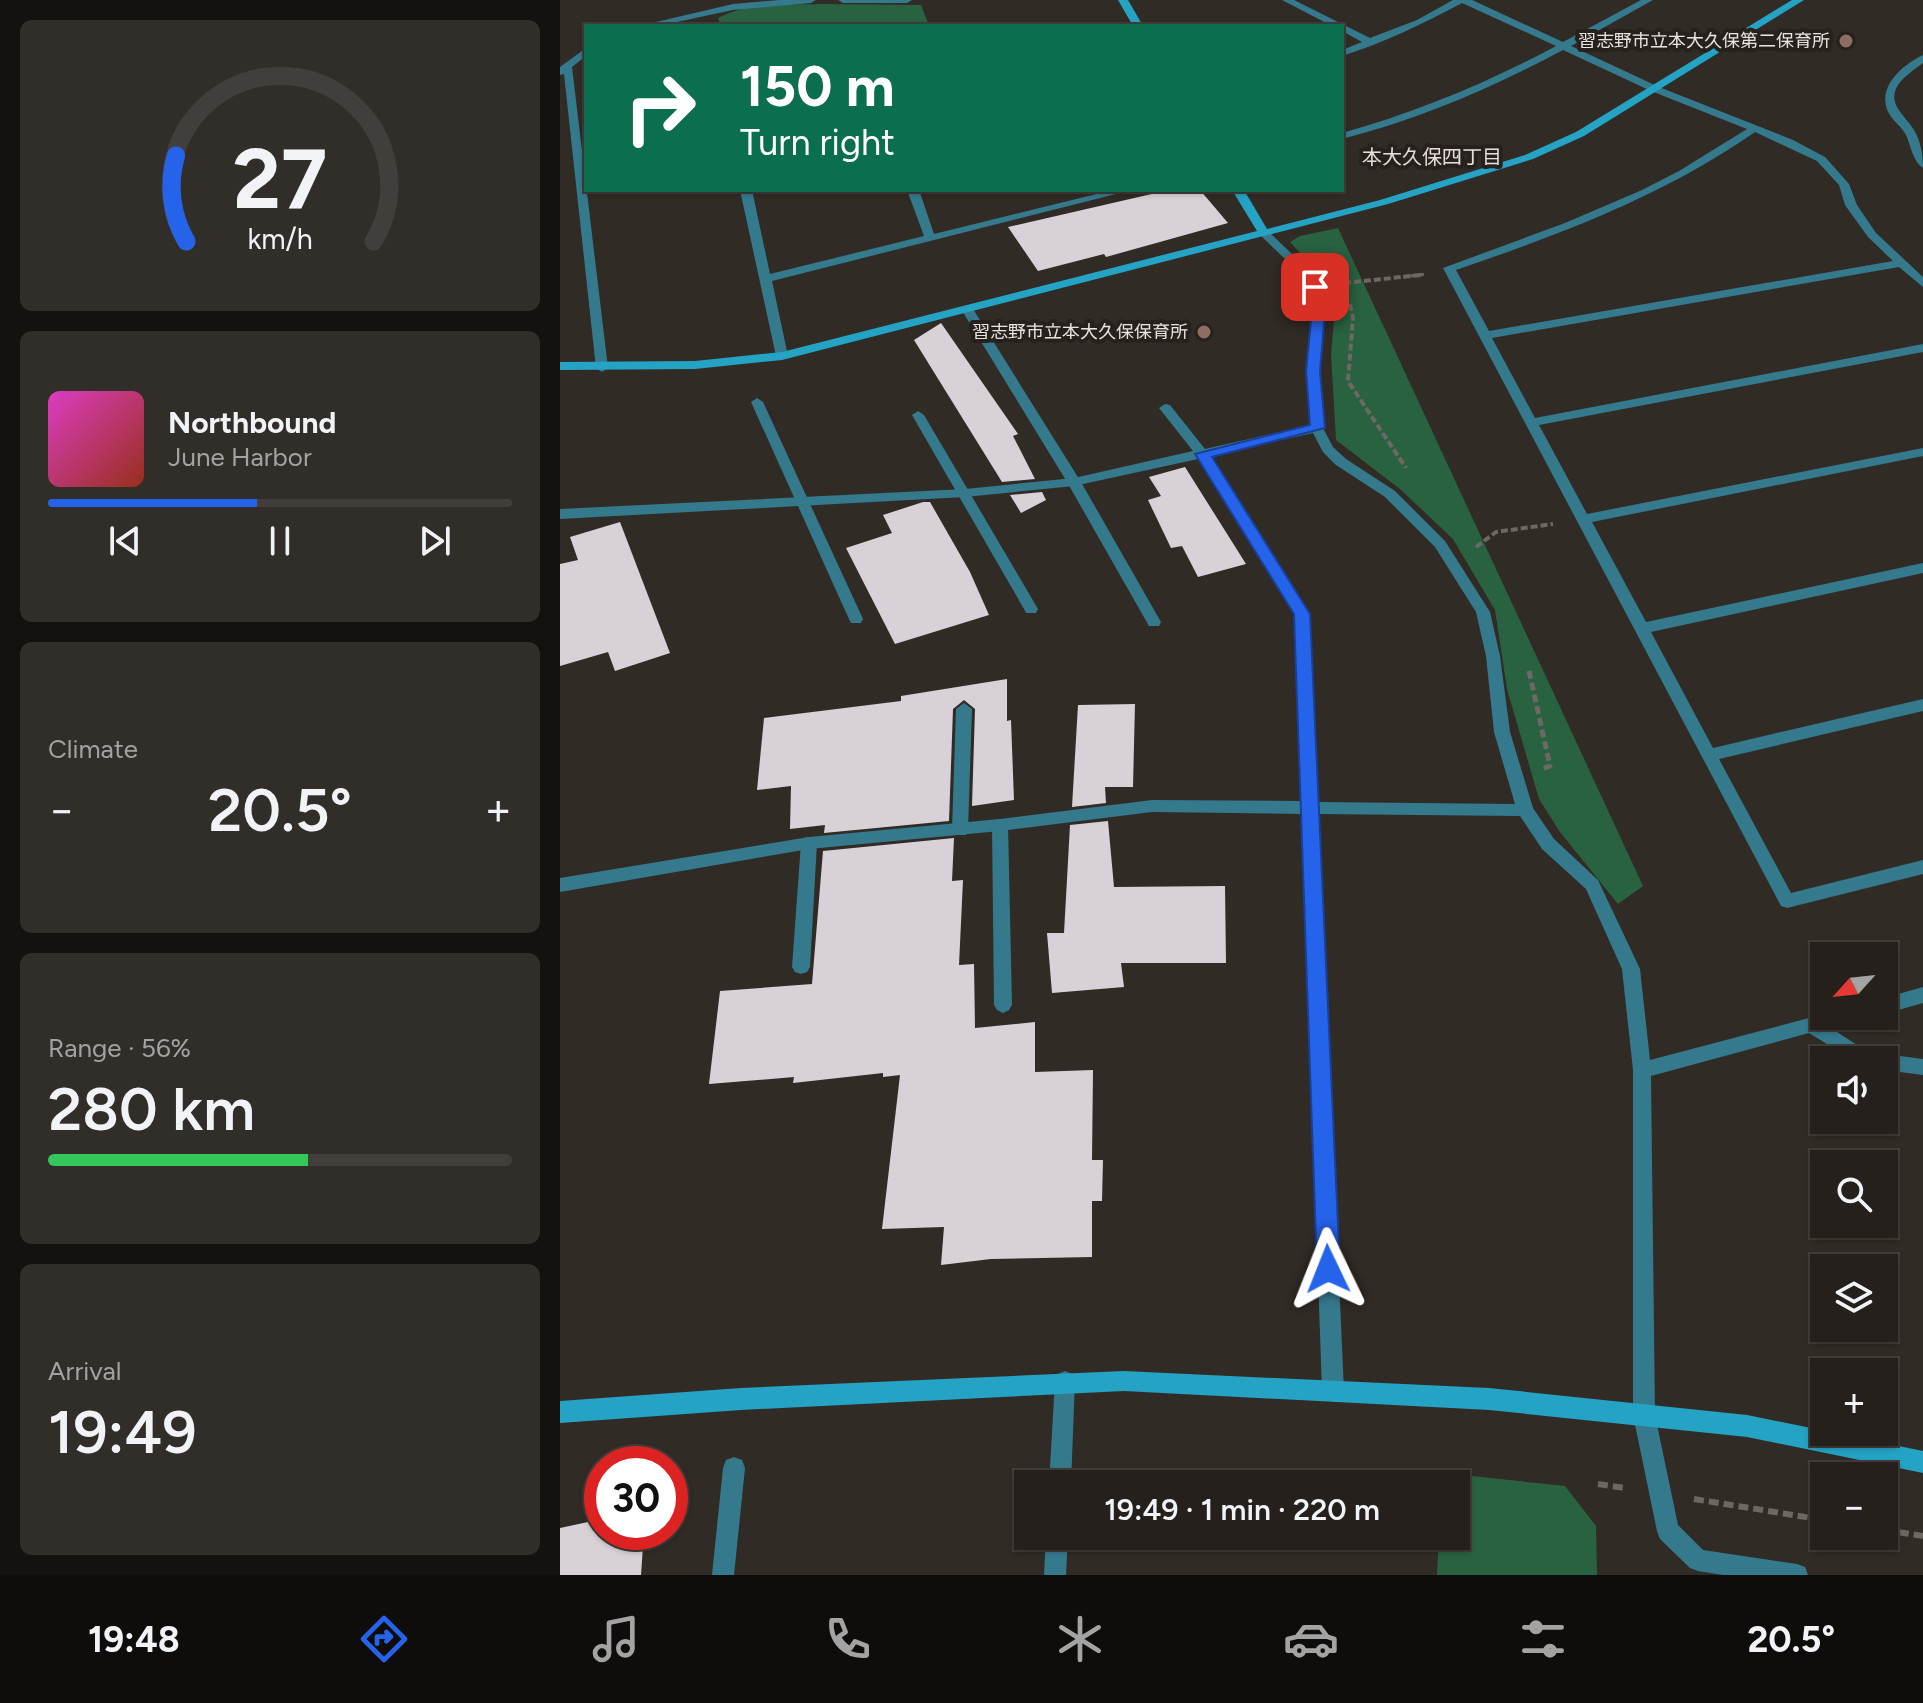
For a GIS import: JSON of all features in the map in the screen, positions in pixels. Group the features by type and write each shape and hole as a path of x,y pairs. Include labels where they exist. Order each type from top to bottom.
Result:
{"street":[{"path":"654,24 707,13 811,0"},
{"path":"843,0 907,0"},
{"path":"1123,0 1137,24"},
{"path":"1287,0 1334,24"},
{"path":"1344,52 1372,43 1462,0 1655,89 1755,128 1821,159 1844,184 1851,205 1872,235 1923,283"},
{"path":"1344,135 1451,103 1519,73 1646,0"},
{"path":"560,366 695,365 782,356 1384,202 1529,157 1580,134 1799,0"},
{"path":"707,13 710,24"},
{"path":"1344,29 1372,43"},
{"path":"584,53 564,70 602,368"},
{"path":"1923,58 1895,81 1889,94 1893,112 1909,130 1923,165"},
{"path":"1755,128 1706,162 1621,207 1449,268 1534,422 1787,901 1923,867"},
{"path":"746,192 782,356"},
{"path":"914,192 930,238"},
{"path":"765,279 930,238 1077,196 1110,192"},
{"path":"1239,192 1263,232 1312,279 1315,287 1319,300 1313,371 1317,428 1328,449 1341,462 1390,494 1440,544 1483,612 1493,656 1502,732 1525,810 1548,844 1592,885 1631,969 1642,1070 1644,1415 1668,1531 1698,1560 1797,1575"},
{"path":"1486,335 1899,263"},
{"path":"967,309 1074,482 1154,622"},
{"path":"1534,422 1923,348"},
{"path":"757,402 856,619"},
{"path":"1165,408 1202,454 1302,614 1333,1391"},
{"path":"918,415 1031,609"},
{"path":"560,514 965,493 1074,482 1317,428"},
{"path":"1585,519 1923,452"},
{"path":"1643,628 1923,568"},
{"path":"1709,755 1923,705"},
{"path":"960,830 964,709"},
{"path":"560,885 809,843 960,830 1152,806 1525,810"},
{"path":"1000,825 1003,1005"},
{"path":"801,967 809,843"},
{"path":"1898,1002 1923,995"},
{"path":"1642,1070 1810,1025"},
{"path":"1819,1030 1846,1046"},
{"path":"1898,1064 1923,1067"},
{"path":"1061,1470 1065,1381"},
{"path":"560,1412 1065,1381 1124,1381 1489,1399 1747,1426 1923,1462"},
{"path":"723,1575 734,1468"},
{"path":"1055,1575 1056,1550"}],"path":[{"path":"1315,287 1451,271"},
{"path":"1453,565 1496,532 1585,519"},
{"path":"1598,1484 1810,1518"},
{"path":"1898,1532 1923,1536"}],"green space":[{"path":"782,5 921,5 928,24 720,24 718,18 742,9"},
{"path":"1338,228 1643,886 1618,904 1560,832 1539,799 1507,689 1495,610 1453,539 1400,489 1336,440 1331,354 1335,309 1321,276 1290,242 1300,236"},
{"path":"1470,1476 1565,1486 1596,1526 1597,1575 1437,1575 1438,1550 1470,1550"}],"building":[{"path":"1160,192 1202,192 1228,223 1106,257 1104,254 1038,271 1008,227"},
{"path":"941,323 1018,434 1013,436 1035,479 1002,482 914,340"},
{"path":"1185,467 1246,564 1198,577 1182,546 1171,548 1148,500 1161,496 1149,477"},
{"path":"1042,492 1046,500 1021,513 1010,495"},
{"path":"930,502 970,572 989,615 895,644 846,548 892,533 883,515"},
{"path":"620,522 670,653 615,671 608,652 560,666 560,564 578,560 570,537"},
{"path":"1007,679 1007,721 1011,720 1014,800 972,806 975,709 964,700 953,709 949,821 824,833 825,825 790,829 791,786 757,790 764,718 901,701 901,696"},
{"path":"1135,704 1133,787 1105,787 1106,803 1072,807 1078,705"},
{"path":"1108,821 1114,887 1225,886 1226,963 1121,963 1124,987 1052,993 1047,933 1064,933 1070,825"},
{"path":"954,838 952,881 963,880 959,965 974,964 975,1028 1035,1022 1035,1072 1093,1070 1092,1160 1103,1160 1102,1201 1092,1201 1092,1257 991,1259 941,1265 944,1227 882,1229 900,1075 883,1077 883,1073 793,1083 794,1077 709,1084 720,991 812,984 823,851"},
{"path":"584,1523 584,1550 643,1550 641,1575 560,1575 560,1528"}],"place":[{"name":"習志野市立本大久保第二保育所","path":"1846,41"},
{"name":"習志野市立本大久保保育所","path":"1204,332"}],"district":[{"name":"本大久保四丁目","path":"1432,157"}],"route":[{"path":"1315,287 1319,300 1313,371 1317,428 1202,454 1302,614 1328,1269"}]}
